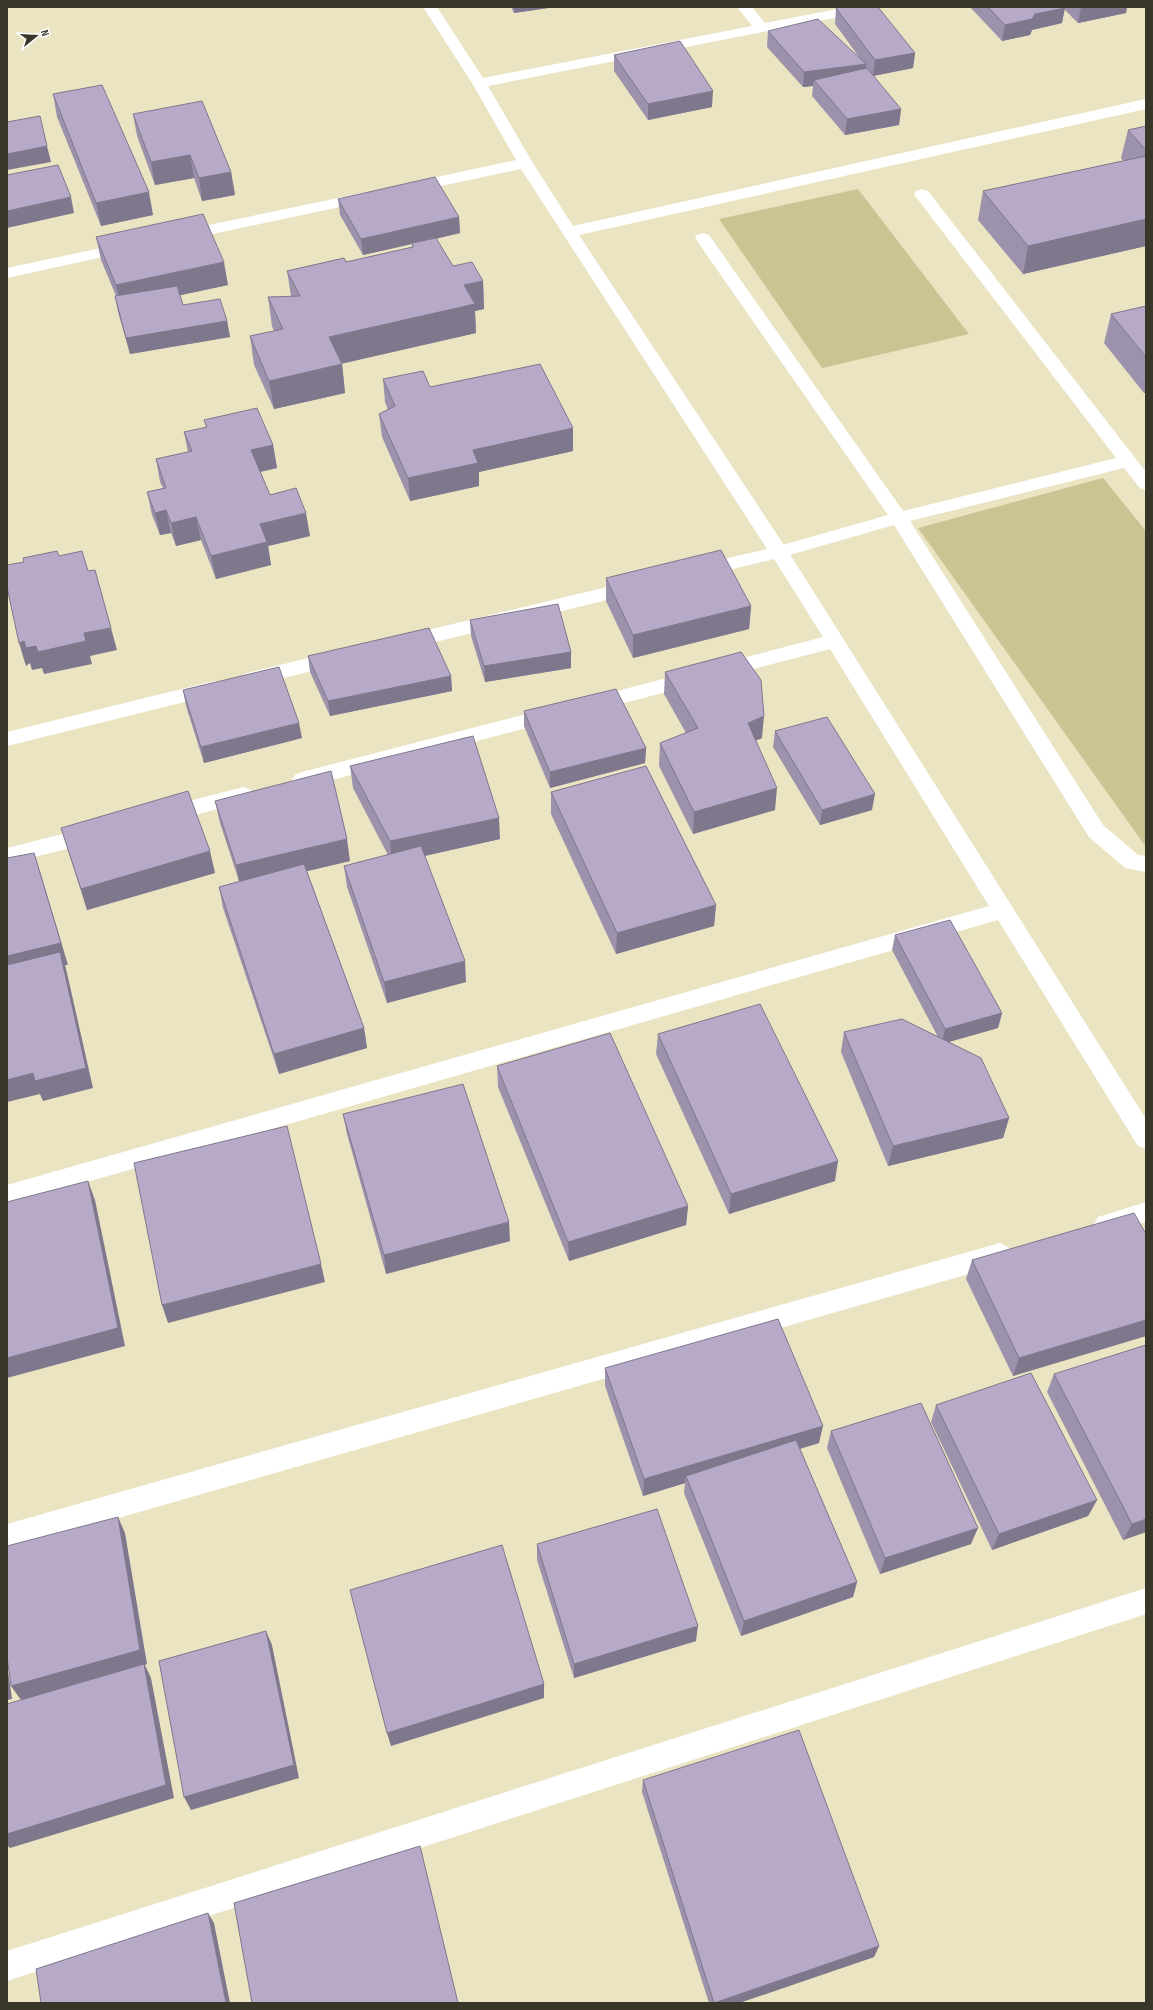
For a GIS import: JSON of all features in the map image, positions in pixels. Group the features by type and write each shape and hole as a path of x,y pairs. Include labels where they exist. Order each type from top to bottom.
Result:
{"street":[{"path":"430,7 479,83 525,163 569,232 779,552 1146,1139"},
{"path":"744,7 762,29"},
{"path":"479,83 870,7"},
{"path":"569,232 1146,104"},
{"path":"394,191 525,163"},
{"path":"7,273 378,194"},
{"path":"922,194 1146,484"},
{"path":"703,238 899,518 1096,831 1132,862 1146,864"},
{"path":"686,574 779,552 899,518 1128,461"},
{"path":"385,647 655,582"},
{"path":"286,784 835,641"},
{"path":"7,738 354,654"},
{"path":"146,820 262,790"},
{"path":"7,856 115,828"},
{"path":"7,1195 1002,910"},
{"path":"1085,1230 1146,1212"},
{"path":"7,1538 1024,1247"},
{"path":"7,1966 1146,1601"}],"shaded area":[{"path":"858,189 969,334 822,368 719,219"},
{"path":"1103,478 1146,531 1146,847 918,528"}],"building":[{"path":"878,7 915,53 875,60 836,8"},
{"path":"988,7 1065,8 1035,14 1032,19 1005,25"},
{"path":"818,19 866,64 804,72 768,31"},
{"path":"680,41 713,91 648,104 614,55"},
{"path":"867,68 901,109 847,119 814,80"},
{"path":"102,85 149,192 96,203 53,94"},
{"path":"202,101 231,172 199,178 190,155 151,162 133,114"},
{"path":"40,116 47,146 7,154 7,122"},
{"path":"1146,126 1146,150 1128,130"},
{"path":"1146,156 1146,219 1028,246 983,191"},
{"path":"58,165 71,197 7,211 7,175"},
{"path":"435,177 459,217 361,239 338,199"},
{"path":"203,214 224,262 116,285 96,237"},
{"path":"436,238 453,266 472,262 483,281 464,285 475,304 329,337 342,364 269,381 250,336 283,329 268,297 300,296 287,271 344,258 346,262 413,247 412,243"},
{"path":"177,286 183,305 220,299 227,321 126,338 115,296"},
{"path":"1146,306 1146,357 1111,314"},
{"path":"540,364 573,428 473,450 478,463 408,478 379,414 395,406 383,379 423,371 430,387"},
{"path":"257,408 273,445 251,450 270,495 296,488 306,513 260,524 267,542 211,556 196,517 171,523 166,510 155,513 147,492 166,488 156,459 192,451 184,432 207,427 204,420"},
{"path":"721,550 751,606 633,635 606,578"},
{"path":"57,551 59,556 82,551 88,571 95,570 111,628 84,633 86,641 38,652 36,646 26,648 24,641 19,643 7,587 7,565 24,562 23,558"},
{"path":"558,604 571,652 484,666 470,620"},
{"path":"429,628 451,676 328,701 308,656"},
{"path":"741,652 761,680 764,716 748,723 777,788 694,812 660,743 698,728 665,672"},
{"path":"279,667 299,723 201,747 183,690"},
{"path":"616,689 646,748 550,772 524,711"},
{"path":"827,717 875,794 822,810 775,731"},
{"path":"473,736 499,818 390,841 350,766"},
{"path":"646,766 716,905 617,933 551,792"},
{"path":"331,771 347,839 236,865 215,801"},
{"path":"188,791 210,851 81,889 61,828"},
{"path":"421,846 465,961 384,982 344,866"},
{"path":"34,853 61,943 7,956 7,858"},
{"path":"304,864 364,1028 274,1054 219,887"},
{"path":"950,920 1002,1013 945,1029 895,935"},
{"path":"60,952 86,1068 35,1081 33,1073 7,1080 7,965"},
{"path":"760,1004 838,1161 731,1194 658,1034"},
{"path":"902,1019 981,1058 1009,1118 893,1146 844,1032"},
{"path":"610,1033 688,1206 568,1242 497,1066"},
{"path":"463,1084 509,1222 384,1255 343,1114"},
{"path":"287,1126 321,1264 162,1305 134,1163"},
{"path":"88,1181 118,1328 7,1358 7,1202"},
{"path":"1134,1213 1146,1234 1146,1320 1019,1358 972,1260"},
{"path":"778,1319 823,1426 644,1479 605,1368"},
{"path":"1146,1345 1146,1519 1132,1524 1054,1374"},
{"path":"1031,1373 1097,1500 999,1534 936,1405"},
{"path":"921,1403 978,1528 885,1558 831,1431"},
{"path":"796,1440 857,1582 744,1621 686,1476"},
{"path":"657,1509 698,1626 574,1664 537,1544"},
{"path":"118,1517 140,1650 11,1686 7,1657 7,1546"},
{"path":"502,1545 544,1684 387,1733 350,1590"},
{"path":"266,1631 294,1765 184,1797 159,1661"},
{"path":"144,1664 166,1785 7,1834 7,1704"},
{"path":"799,1730 879,1946 714,2003 643,1780"},
{"path":"420,1846 458,2003 252,2003 234,1903"},
{"path":"208,1913 226,2003 41,2003 36,1969"}]}
